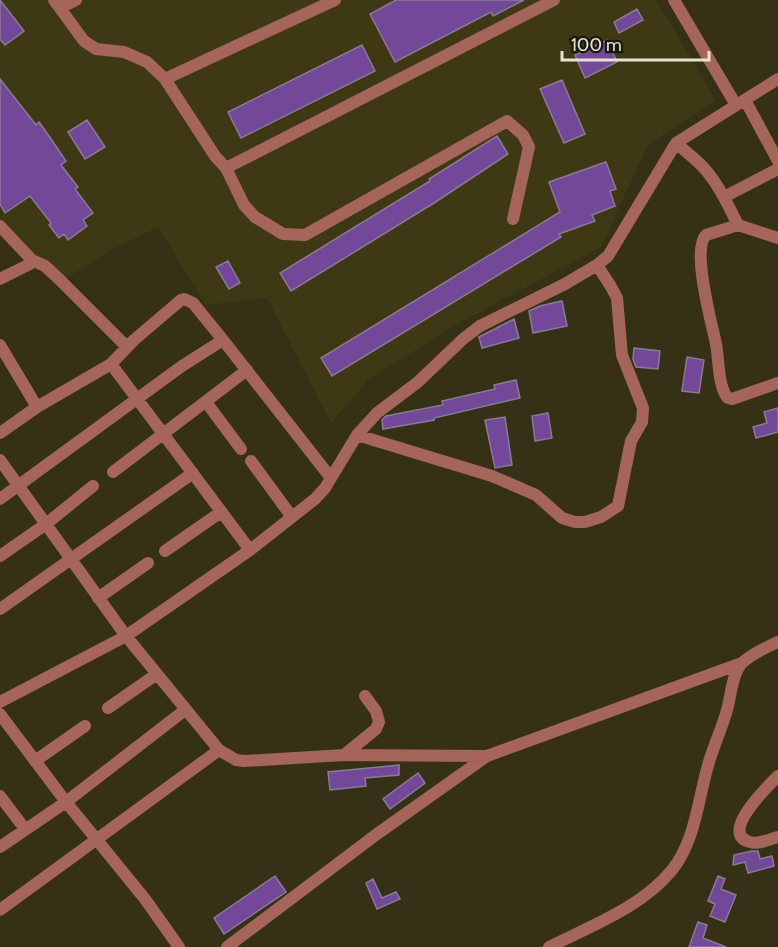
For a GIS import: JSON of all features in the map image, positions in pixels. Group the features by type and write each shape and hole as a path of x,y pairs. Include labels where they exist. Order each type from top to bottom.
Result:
{"street":[{"path":"76,0 57,4 84,41 96,49 124,52 147,62 165,80 215,156 226,168 244,205 255,217 283,234 305,235 507,121 523,135 528,147 513,219"},
{"path":"165,80 335,0"},
{"path":"226,168 554,0"},
{"path":"674,0 778,161"},
{"path":"0,702 126,636 250,550 315,499 331,478 357,435 377,413 418,382 480,326 565,284 608,256 676,143 778,79"},
{"path":"676,143 703,166 724,196 738,225"},
{"path":"724,196 778,169"},
{"path":"778,237 738,225 706,235 701,244 702,279 717,347 723,392 732,399 778,383"},
{"path":"0,226 32,260 45,266 127,347"},
{"path":"0,279 30,264 32,260"},
{"path":"357,435 492,476 536,495 562,518 575,522 585,522 614,510 618,506 631,441 642,422 643,408 622,355 617,298 597,265"},
{"path":"0,433 38,407 111,364 127,347 184,299 193,303 331,478"},
{"path":"0,499 182,366 223,340"},
{"path":"2,351 38,407"},
{"path":"111,364 250,550"},
{"path":"113,472 248,370"},
{"path":"206,402 242,449"},
{"path":"0,460 126,636 219,750 236,760 244,761 344,756 487,756"},
{"path":"251,461 292,517"},
{"path":"0,609 193,473"},
{"path":"0,556 46,524 93,486"},
{"path":"165,551 221,512"},
{"path":"98,598 148,563"},
{"path":"227,947 377,834 487,756 742,663 778,642"},
{"path":"549,947 634,903 661,882 680,860 689,840 709,763 736,674 742,663"},
{"path":"108,708 157,674"},
{"path":"344,756 376,729 379,722 376,711 364,696"},
{"path":"0,847 66,802 185,710"},
{"path":"0,714 66,802 145,899 179,947"},
{"path":"35,761 85,726"},
{"path":"0,910 219,750"},
{"path":"778,776 740,821 739,830 744,839 751,843 778,837"},
{"path":"0,796 25,829"}],"shaded area":[{"path":"0,0 656,0 716,101 648,144 601,247 452,327 368,380 331,423 267,298 206,305 158,227 111,250 65,279 28,249 0,221"}],"building":[{"path":"0,0 24,31 5,45 0,39"},
{"path":"396,0 524,0 493,16 491,12 395,62 370,14"},
{"path":"637,9 643,20 619,33 614,22"},
{"path":"607,40 617,62 585,78 575,55"},
{"path":"362,45 375,71 241,138 228,112"},
{"path":"0,79 36,125 39,122 49,136 66,161 61,165 78,187 75,189 93,213 83,220 87,226 68,240 64,234 59,238 49,225 51,223 30,196 5,213 0,204"},
{"path":"562,80 585,134 564,143 540,89"},
{"path":"87,120 105,147 85,159 68,132"},
{"path":"497,136 508,154 434,203 291,291 280,273 430,181 429,179"},
{"path":"606,162 616,189 610,191 615,206 592,215 595,221 559,234 561,237 332,376 321,358 560,212 549,182"},
{"path":"228,261 240,283 229,289 216,267"},
{"path":"562,301 567,326 533,333 529,311"},
{"path":"514,319 519,338 482,348 479,337"},
{"path":"634,348 660,351 658,369 636,367 633,359"},
{"path":"687,357 704,360 699,393 682,391"},
{"path":"516,380 520,398 434,418 434,420 383,429 382,420 386,416 443,405 442,401 495,389 494,385"},
{"path":"778,408 778,432 756,438 753,427 767,423 764,412"},
{"path":"548,413 552,438 535,441 532,416"},
{"path":"505,417 512,465 495,468 485,420"},
{"path":"399,765 399,775 365,778 366,786 330,790 328,772"},
{"path":"418,773 425,783 390,809 383,799"},
{"path":"758,851 760,859 772,856 774,866 748,873 745,862 733,865 734,855"},
{"path":"275,876 286,892 224,934 214,918"},
{"path":"718,876 725,879 721,889 736,895 725,922 710,916 715,904 708,901"},
{"path":"373,879 382,898 396,892 400,899 377,909 366,883"},
{"path":"698,922 707,925 703,938 726,947 689,947"}]}
